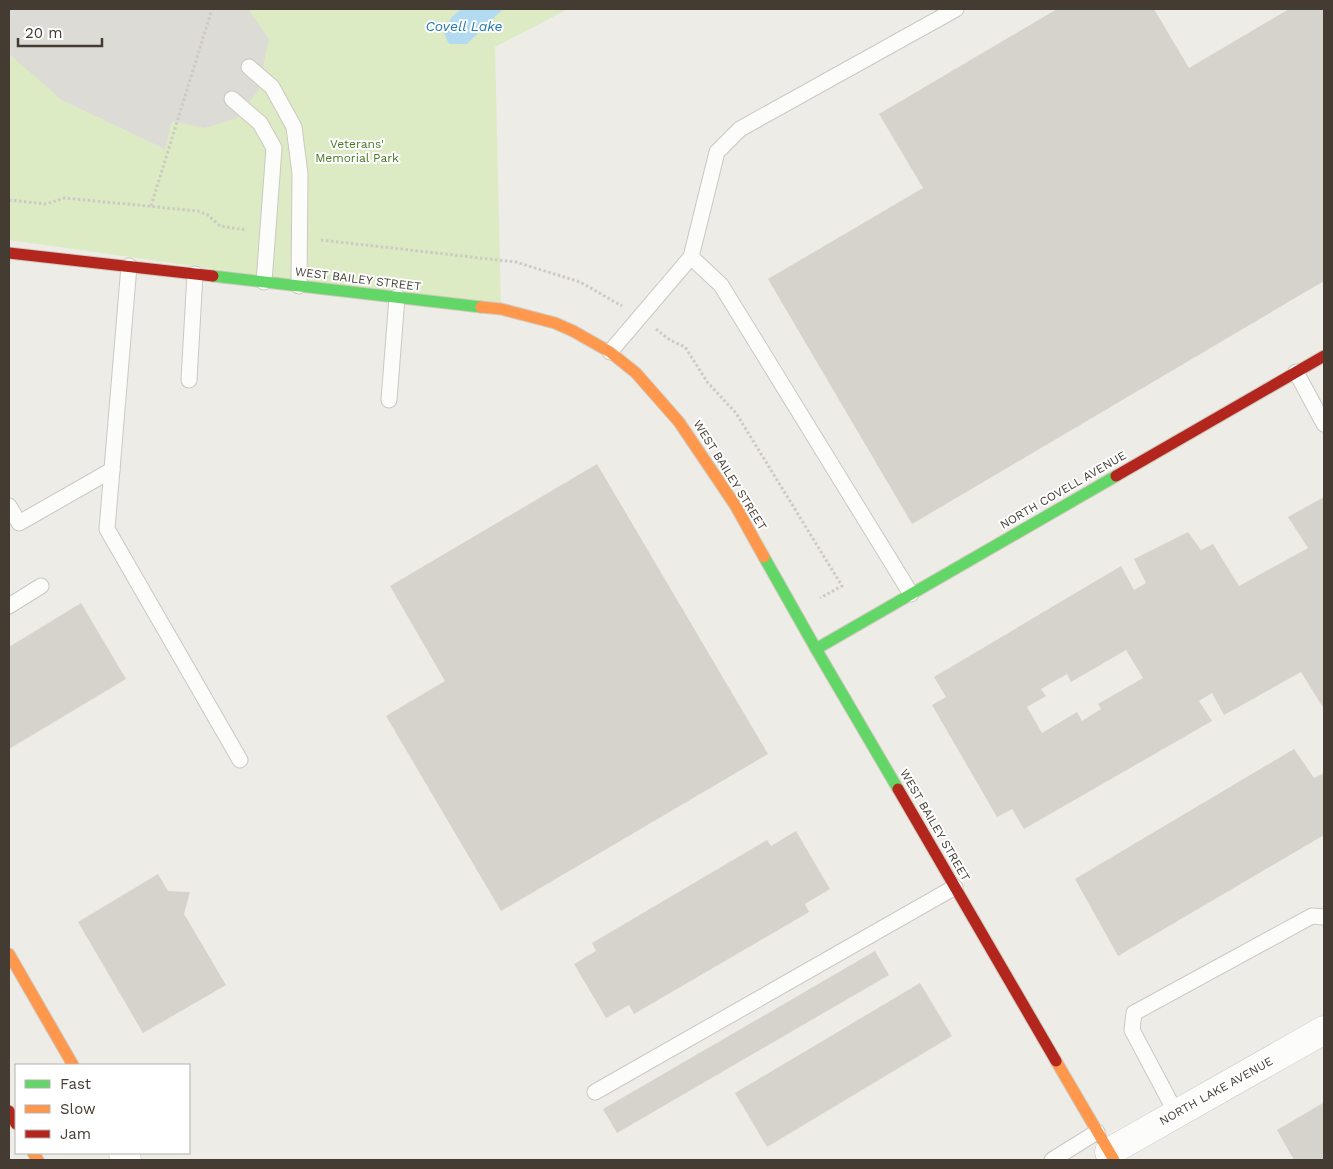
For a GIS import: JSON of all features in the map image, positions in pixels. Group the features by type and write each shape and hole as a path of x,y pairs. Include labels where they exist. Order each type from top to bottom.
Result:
{"main road":[{"name":"WEST BAILEY STREET","path":"9,253 501,309 555,322 610,352 636,373 684,428 735,505 816,649 1107,1148"},
{"name":"NORTH COVELL AVENUE","path":"816,649 1324,356"},
{"path":"9,954 72,1064"},
{"path":"9,1111 15,1122"}],"street":[{"name":"NORTH LAKE AVENUE","path":"1107,1148 1176,1113 1324,1030"}],"lane":[{"path":"610,352 691,257 717,152 740,129 956,9"},
{"path":"249,67 272,87 294,127 300,174 299,286"},
{"path":"232,99 260,123 274,148 264,282"},
{"path":"691,257 721,285 911,594"},
{"path":"129,266 107,529 240,760"},
{"path":"189,380 195,274"},
{"path":"389,400 397,297"},
{"path":"1296,372 1324,424"},
{"path":"9,506 18,523 112,470"},
{"path":"9,606 41,586"},
{"path":"595,1092 955,887"},
{"path":"1176,1113 1132,1030 1134,1013 1312,916 1324,917"},
{"path":"1052,1160 1107,1148"}],"path":[{"path":"150,206 212,9"}],"green space":[{"name":"Veterans' Memorial Park","path":"9,9 568,9 495,47 501,309 9,240"}],"shaded area":[{"path":"9,9 248,9 269,39 258,91 237,118 205,128 172,121 165,149 62,100 9,54"}],"water":[{"name":"Covell Lake","path":"461,9 503,9 467,44 449,44 443,31 452,17"}],"building":[{"path":"1057,9 1154,9 1189,68 1289,9 1324,9 1324,281 912,524 768,279 923,188 879,114"},
{"path":"597,464 768,754 501,911 386,716 445,681 390,586"},
{"path":"1324,497 1324,709 1301,672 1224,715 1212,693 1199,701 1212,721 1024,829 1012,809 997,817 932,705 946,697 934,677 1121,566 1134,590 1146,583 1134,559 1188,532 1201,550 1213,544 1239,586 1308,548 1288,517","holes":["1126,650 1143,678 1098,704 1101,709 1082,721 1077,712 1042,733 1027,707 1046,696 1041,689 1067,674 1071,682"]},
{"path":"81,603 126,679 9,749 9,647"},
{"path":"1294,749 1314,778 1324,773 1324,835 1118,956 1075,879"},
{"path":"796,831 830,889 805,904 809,912 634,1014 629,1005 606,1018 574,964 596,951 592,943 767,840 771,846"},
{"path":"158,874 168,891 190,892 184,914 226,985 143,1033 78,922"},
{"path":"875,951 889,975 617,1133 603,1109"},
{"path":"920,983 952,1036 767,1147 735,1093"},
{"path":"1323,1103 1324,1160 1294,1160 1277,1130"}],"traffic: fast":[{"path":"213,276 481,307"},
{"path":"816,649 1116,476"},
{"path":"764,557 898,789"}],"traffic: slow":[{"path":"481,307 501,309 555,323 610,352 636,373 679,422 735,505 764,557"},
{"path":"9,954 72,1064"},
{"path":"1056,1061 1114,1160"},
{"path":"34,1154 38,1160"}],"traffic: jam":[{"path":"9,253 213,276"},
{"path":"1116,476 1324,356"},
{"path":"898,789 1056,1061"},
{"path":"9,1111 15,1122"}]}
